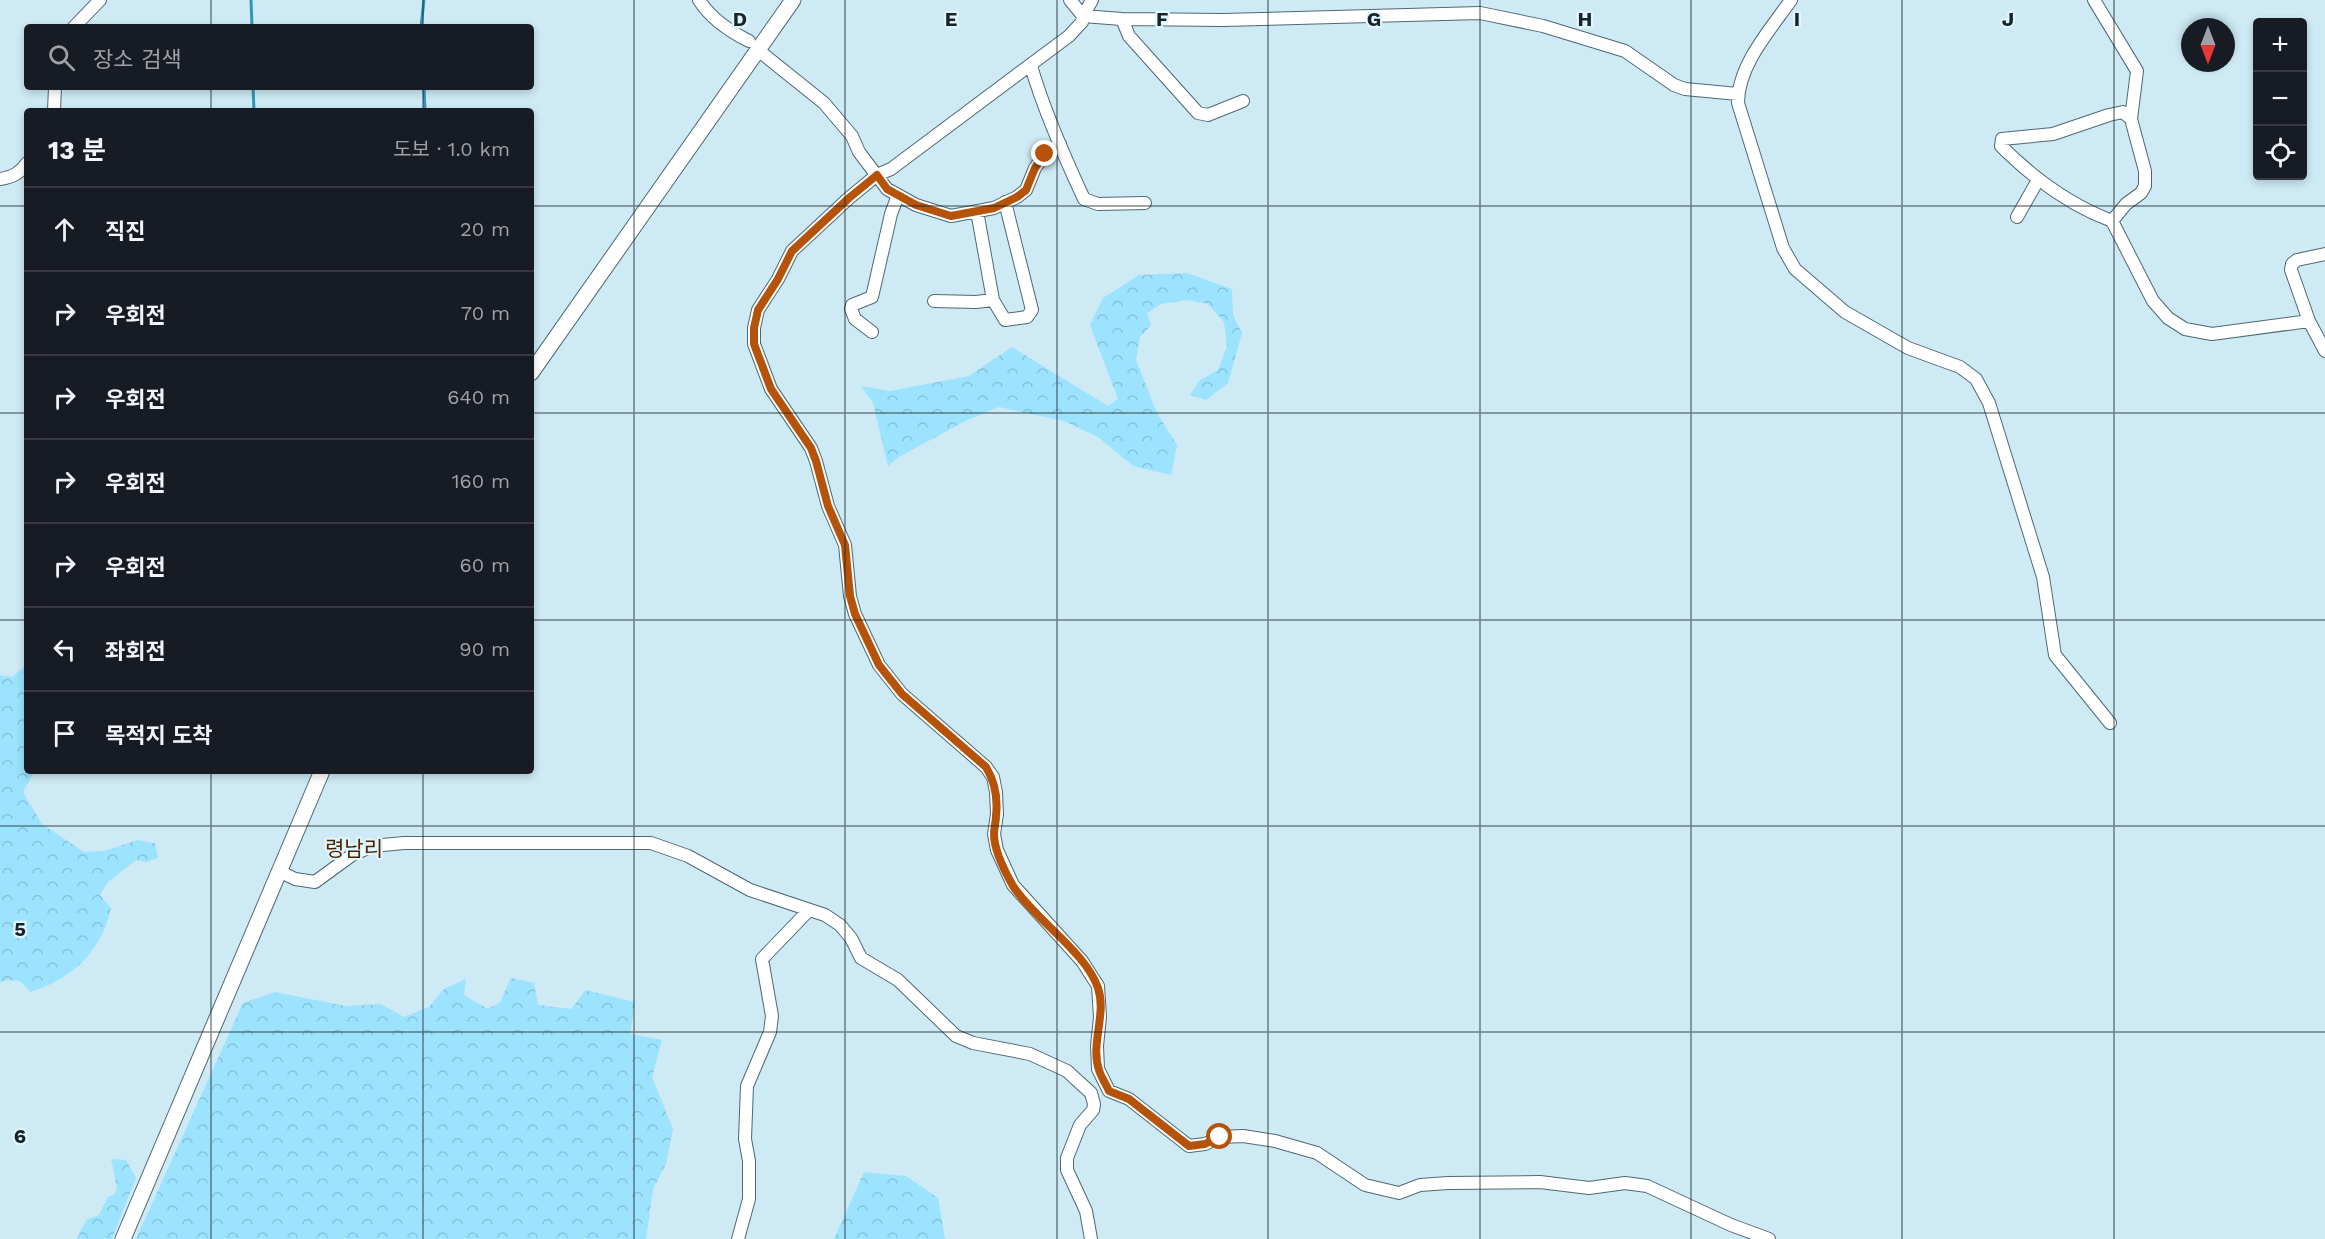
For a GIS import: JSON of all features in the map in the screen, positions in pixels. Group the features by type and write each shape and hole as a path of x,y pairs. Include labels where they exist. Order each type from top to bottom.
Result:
{"main road":[{"path":"534,369 753,46 793,0"},
{"path":"123,1239 321,774"}],"street":[{"path":"77,24 100,0"},
{"path":"699,0 711,16 753,46 824,103 852,136 859,153 887,189 916,205 951,216 994,208 1026,190 1035,168 1045,154 1060,144"},
{"path":"1070,0 1083,16 1122,19 1307,19 1480,13 1544,26 1625,51 1674,85 1685,89 1738,94"},
{"path":"1092,0 1082,22 1069,36 891,169 877,175 792,251 778,279 758,310 754,328 754,344 771,389 811,448 828,506 845,545 850,596 861,630 879,665 902,694 989,772 996,792 997,813 994,834 998,850 1013,885 1082,961 1098,986 1100,1017 1097,1046 1098,1069 1109,1091 1129,1099 1189,1146 1205,1144 1220,1137 1243,1136 1275,1141 1317,1153 1365,1185 1399,1193 1420,1185 1448,1183 1540,1182 1589,1188 1625,1183 1647,1186 1731,1226 1769,1239"},
{"path":"1791,0 1753,56 1738,87 1738,103 1783,248 1795,270 1845,312 1908,348 1960,367 1976,379 1989,403 2043,577 2055,655 2110,723"},
{"path":"2094,0 2137,71 2131,119 2143,160 2145,186 2141,193 2126,204 2112,220"},
{"path":"1122,19 1129,36 1198,113 1208,115 1243,101"},
{"path":"1031,66 1060,144 1084,199 1098,204 1145,203"},
{"path":"54,108 55,90"},
{"path":"2131,119 2123,112 2053,134 2002,139 2001,146 2038,180 2112,220 2153,301 2168,318 2185,329 2212,334 2309,321"},
{"path":"0,179 11,177 24,168"},
{"path":"2017,217 2038,180"},
{"path":"872,332 855,319 851,309 852,305 872,297 891,214 898,195"},
{"path":"977,211 993,300 1005,320 1027,317 1032,310 1005,202"},
{"path":"2325,254 2297,260 2292,264 2291,270 2309,321 2325,351"},
{"path":"934,301 993,300"},
{"path":"279,871 295,879 315,882 352,855 372,846 404,843 651,843 688,856 750,890 825,915 840,925 851,938 861,958 898,980 956,1036 973,1043 1030,1054 1067,1071 1090,1093 1094,1104 1093,1110 1080,1125 1066,1158 1067,1170 1086,1211 1091,1239"},
{"path":"738,1239 749,1199 745,1139 747,1086 763,1054 772,1016 762,959 809,910"}],"green space":[{"path":"1187,273 1232,289 1233,315 1242,333 1228,383 1206,400 1190,395 1199,381 1218,370 1227,347 1224,322 1208,304 1187,300 1161,304 1147,313 1151,325 1140,337 1136,360 1157,413 1177,445 1171,475 1133,466 1098,437 1064,421 999,407 967,420 899,457 888,466 873,403 861,386 890,391 969,376 1012,347 1108,406 1118,399 1090,325 1103,298 1139,275"},
{"path":"24,667 24,774 33,774 23,792 42,824 84,852 104,851 138,840 155,843 158,858 146,862 136,860 108,882 100,895 111,908 107,923 92,950 82,962 59,980 30,992 20,981 6,980 0,983 0,675 12,677"},
{"path":"511,978 534,983 538,1005 572,1009 585,990 635,1002 630,1034 662,1040 652,1077 673,1129 666,1164 653,1189 646,1239 136,1239 243,1003 275,992 346,1006 381,1004 404,1017 429,1007 444,989 466,979 464,995 488,1009 500,1002"},
{"path":"111,1159 126,1160 136,1178 112,1239 77,1239 86,1220 99,1215 108,1197 115,1194 117,1187"},
{"path":"864,1172 906,1176 938,1198 945,1239 834,1239"}],"waterway":[{"path":"251,0 252,24"},
{"path":"421,24 424,0"},
{"path":"253,90 254,108"},
{"path":"424,90 425,108"}],"district":[{"name":"령남리","path":"354,849"}],"route":[{"path":"1045,154 1035,168 1026,190 1017,197 994,208 951,216 916,205 887,189 877,175 807,235 792,251 778,279 758,310 754,328 754,344 771,389 811,448 828,506 845,545 850,596 855,614 879,665 902,694 986,767 993,777 997,813 994,834 998,850 1013,885 1082,961 1098,986 1100,1017 1097,1046 1098,1069 1109,1091 1129,1099 1153,1115 1189,1146 1205,1144 1220,1137"}]}
